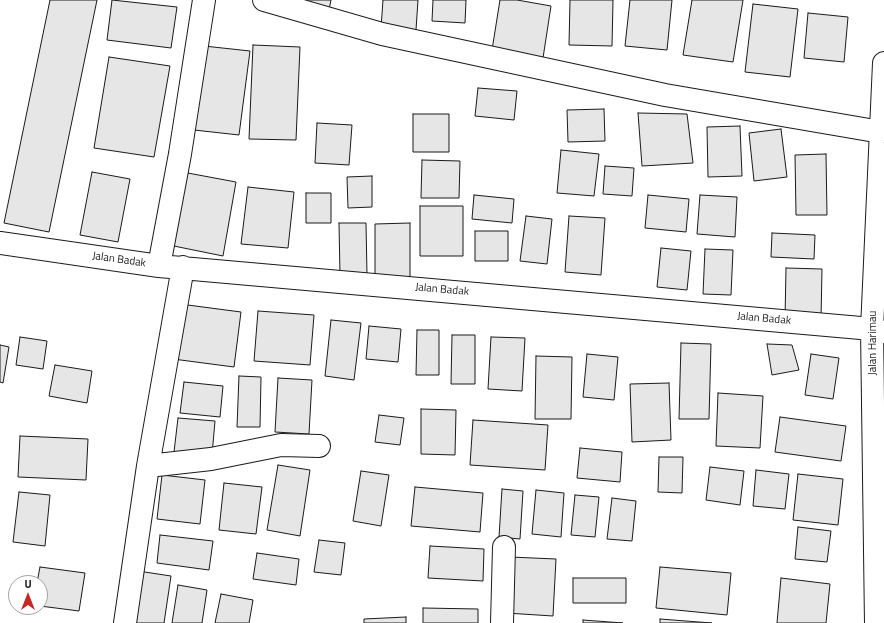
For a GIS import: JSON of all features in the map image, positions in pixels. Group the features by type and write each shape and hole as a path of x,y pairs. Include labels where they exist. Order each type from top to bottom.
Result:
{"street":[{"path":"159,266 180,154 204,0"},
{"path":"264,0 382,34 665,95 881,132"},
{"name":"Jalan Harimau","path":"876,623 878,331 881,132 884,63"},
{"name":"Jalan Badak","path":"0,243 159,266 184,267 878,331"},
{"path":"126,623 148,466 184,267"},
{"path":"148,466 211,459 281,445 319,446"},
{"path":"502,623 504,547"}],"building":[{"path":"50,0 97,0 49,232 4,223"},
{"path":"112,0 177,7 171,48 107,40"},
{"path":"295,0 331,0 329,10"},
{"path":"383,0 418,0 416,30 381,28"},
{"path":"433,0 466,0 465,23 432,21"},
{"path":"500,0 517,0 551,6 543,58 492,50"},
{"path":"570,0 613,0 612,46 569,45"},
{"path":"630,0 672,0 667,50 625,46"},
{"path":"692,0 743,0 733,62 683,55"},
{"path":"753,4 798,9 790,77 745,72"},
{"path":"808,13 848,17 844,62 804,58"},
{"path":"253,45 300,47 296,140 249,139"},
{"path":"204,46 250,51 239,135 194,130"},
{"path":"109,57 170,66 154,157 94,148"},
{"path":"478,88 517,91 514,120 475,116"},
{"path":"604,109 605,141 568,142 567,110"},
{"path":"638,113 687,114 693,163 642,166"},
{"path":"413,114 449,114 449,152 413,152"},
{"path":"317,123 352,125 349,165 315,163"},
{"path":"740,126 742,176 708,177 707,127"},
{"path":"781,129 787,177 754,181 749,133"},
{"path":"561,150 599,154 594,196 557,193"},
{"path":"826,154 827,215 796,215 795,155"},
{"path":"422,160 460,161 459,198 421,198"},
{"path":"605,166 634,168 632,196 603,194"},
{"path":"177,171 236,182 223,256 164,244"},
{"path":"92,172 130,179 118,242 80,235"},
{"path":"372,176 372,207 348,208 347,177"},
{"path":"248,187 294,192 288,248 241,244"},
{"path":"306,193 331,193 331,223 306,223"},
{"path":"474,195 514,199 512,223 472,219"},
{"path":"648,195 689,199 686,232 645,228"},
{"path":"700,195 737,197 735,237 697,234"},
{"path":"420,206 463,206 463,256 420,256"},
{"path":"526,216 552,219 547,264 520,261"},
{"path":"569,216 605,218 601,275 565,272"},
{"path":"339,223 366,223 367,275 340,276"},
{"path":"410,223 410,277 375,277 375,224"},
{"path":"475,231 508,231 508,261 475,261"},
{"path":"772,233 815,235 814,259 771,257"},
{"path":"661,248 691,251 687,290 657,287"},
{"path":"705,249 733,250 731,295 703,294"},
{"path":"786,268 822,269 821,320 785,319"},
{"path":"180,304 241,312 234,367 173,359"},
{"path":"258,311 314,315 310,365 254,361"},
{"path":"331,320 361,323 354,380 325,376"},
{"path":"369,326 401,329 398,362 366,359"},
{"path":"417,330 439,330 439,375 416,375"},
{"path":"452,335 475,335 475,384 451,384"},
{"path":"20,337 47,341 43,369 16,365"},
{"path":"491,337 525,338 522,391 488,389"},
{"path":"681,343 711,344 709,419 679,419"},
{"path":"767,344 792,345 799,370 772,375"},
{"path":"0,345 9,347 3,383 0,382"},
{"path":"587,354 618,357 614,400 583,397"},
{"path":"811,354 839,358 833,399 805,395"},
{"path":"536,356 572,357 571,419 535,419"},
{"path":"55,365 92,371 87,403 49,396"},
{"path":"239,376 261,377 260,427 237,427"},
{"path":"278,378 312,380 309,434 275,432"},
{"path":"184,382 223,386 220,417 180,413"},
{"path":"669,383 671,440 632,442 630,384"},
{"path":"718,393 763,396 760,448 716,446"},
{"path":"421,409 456,410 455,455 421,454"},
{"path":"379,415 404,418 400,445 375,442"},
{"path":"780,417 846,426 841,461 775,452"},
{"path":"178,418 215,421 212,455 174,452"},
{"path":"473,420 548,425 545,470 470,465"},
{"path":"20,436 88,439 86,480 18,477"},
{"path":"580,448 622,452 620,482 577,478"},
{"path":"659,457 683,457 682,493 658,492"},
{"path":"278,465 310,470 300,536 267,530"},
{"path":"710,467 744,471 740,505 706,500"},
{"path":"756,470 789,474 785,509 753,506"},
{"path":"361,471 389,475 381,526 353,521"},
{"path":"798,474 843,479 838,525 793,520"},
{"path":"162,475 205,480 200,524 157,519"},
{"path":"224,483 262,487 256,534 219,530"},
{"path":"415,487 483,493 480,532 411,526"},
{"path":"502,489 523,491 520,539 499,537"},
{"path":"536,490 564,493 561,537 532,534"},
{"path":"19,492 50,495 45,546 13,542"},
{"path":"575,495 599,497 595,537 571,535"},
{"path":"612,498 636,501 632,541 607,539"},
{"path":"798,527 831,531 827,562 795,559"},
{"path":"160,535 213,541 209,570 157,563"},
{"path":"319,540 345,543 341,575 314,572"},
{"path":"430,546 484,549 483,581 428,578"},
{"path":"257,553 299,559 296,585 253,579"},
{"path":"510,557 556,559 553,616 506,613"},
{"path":"40,567 85,573 79,611 48,607 48,575 38,575"},
{"path":"660,567 731,573 727,615 656,608"},
{"path":"138,571 171,576 164,623 130,623"},
{"path":"573,578 626,578 626,603 573,603"},
{"path":"781,578 830,584 826,623 777,623"},
{"path":"178,585 207,590 202,623 172,623"},
{"path":"221,594 253,600 249,623 215,623"},
{"path":"423,608 478,609 478,623 423,623"},
{"path":"406,617 406,623 364,623 364,619"},
{"path":"660,619 712,623 660,623"},
{"path":"583,620 623,623 583,623"}]}
